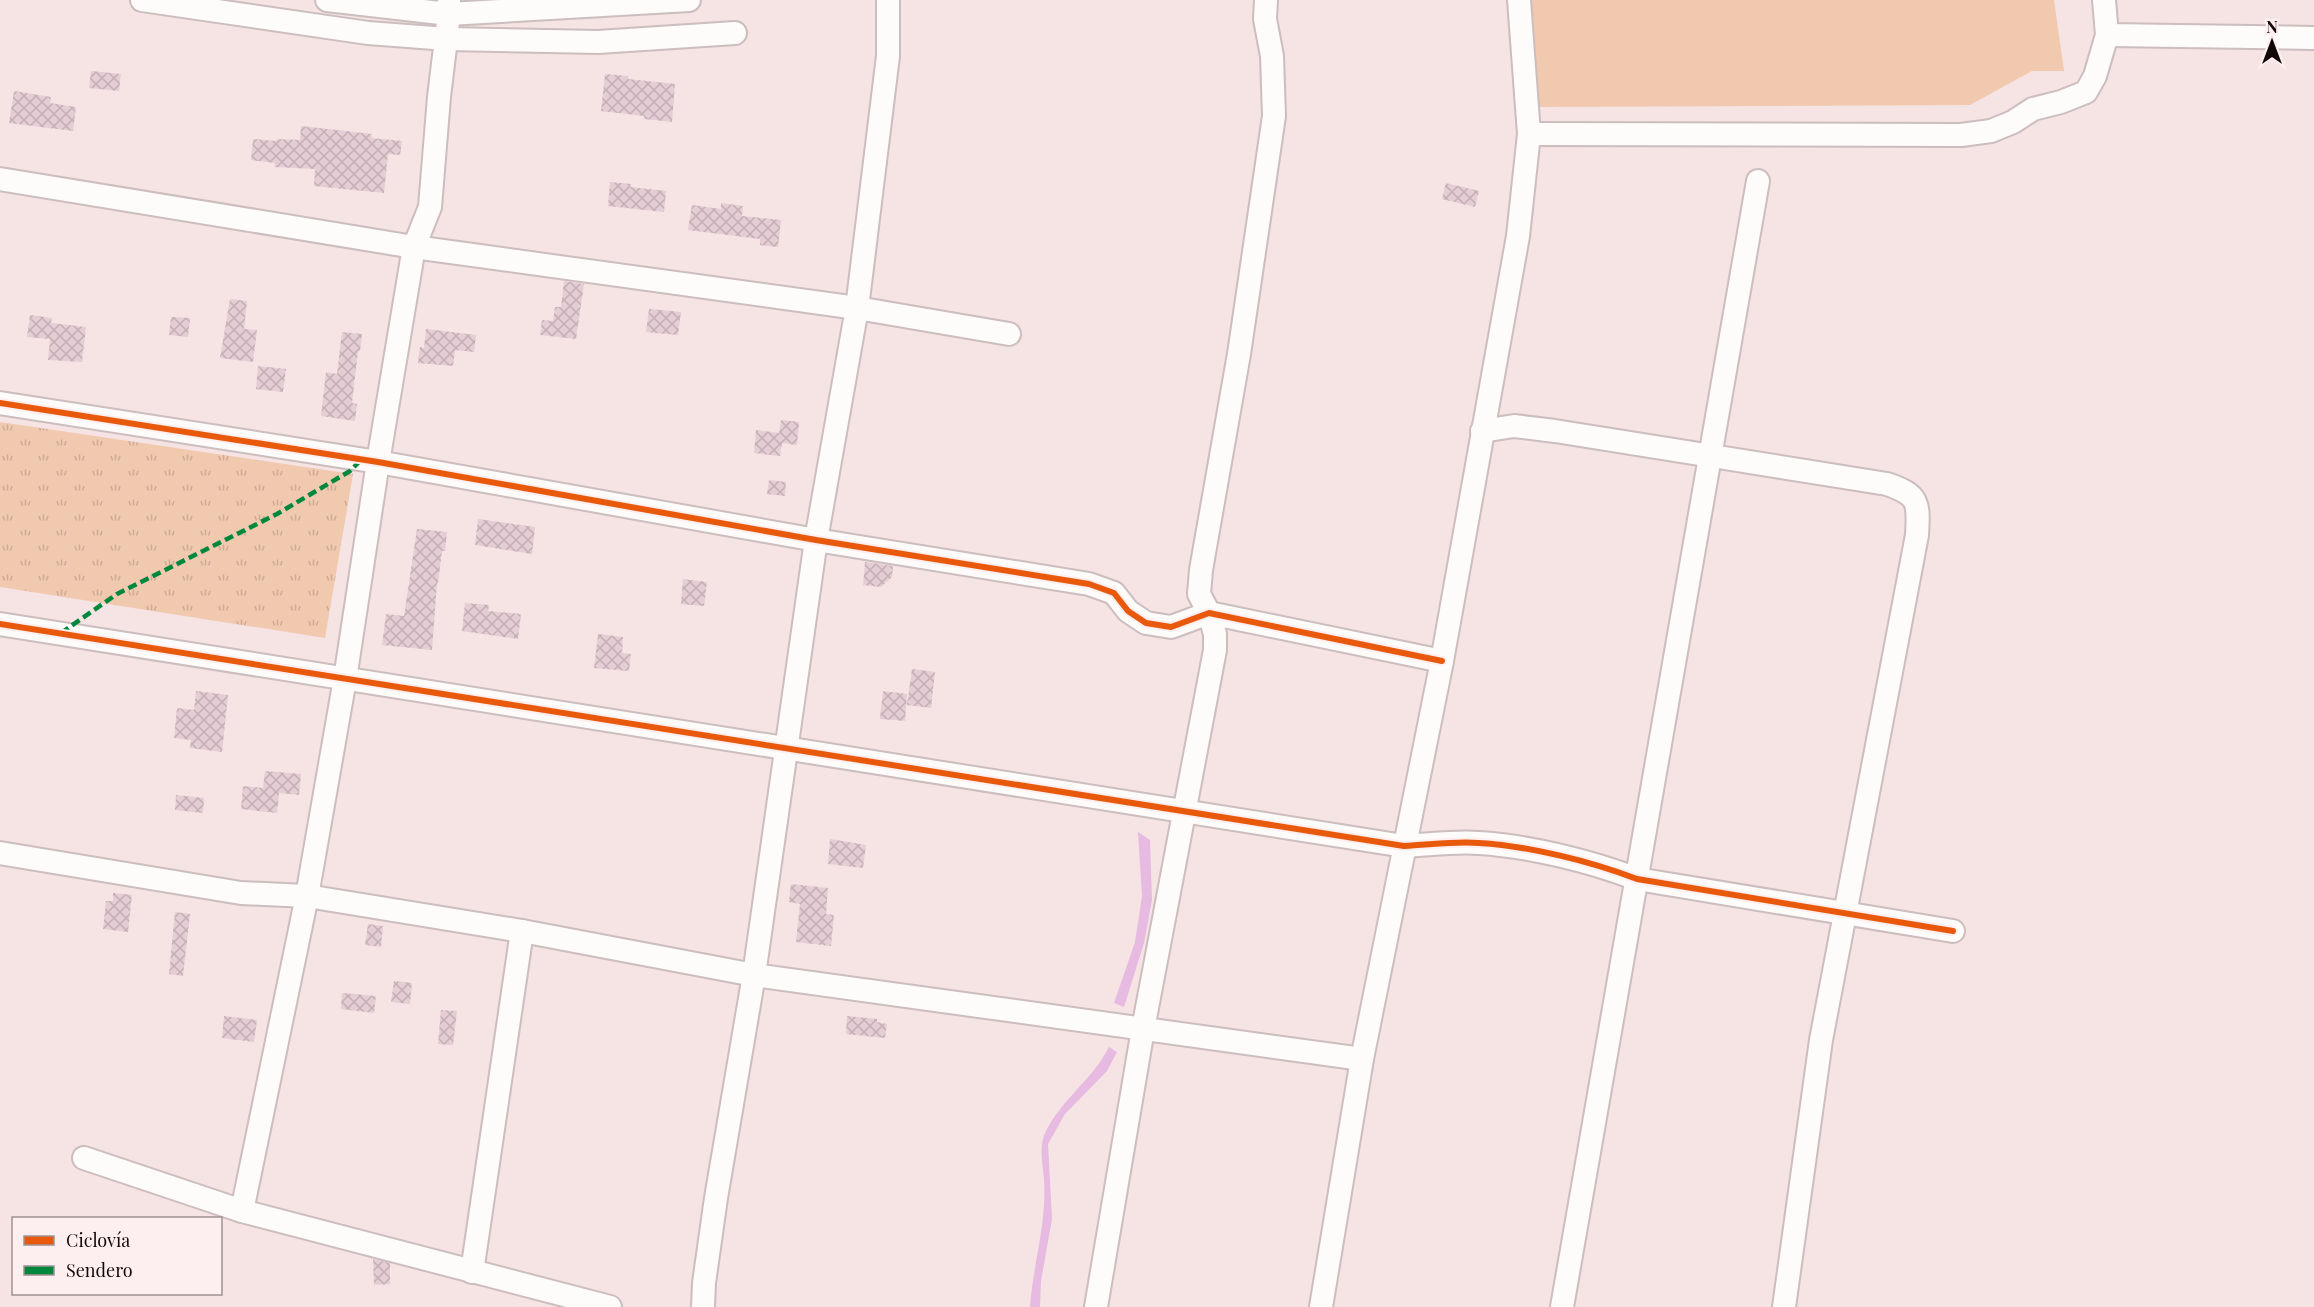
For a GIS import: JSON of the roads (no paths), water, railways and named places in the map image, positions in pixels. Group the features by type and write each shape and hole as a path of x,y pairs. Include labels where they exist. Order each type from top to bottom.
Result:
{"street":[{"path":"142,0 368,33 447,39 598,42 735,33"},
{"path":"327,0 449,7 689,0"},
{"path":"703,1307 704,1283 716,1198 754,975 816,540 857,308 888,56 888,0"},
{"path":"1096,1307 1143,1029 1215,650 1215,634 1209,613 1198,594 1239,354 1274,116 1272,56 1265,19 1266,0"},
{"path":"1321,1307 1362,1059 1442,661 1518,236 1529,134 1519,0"},
{"path":"1529,134 1961,135 1991,131 2013,122 2033,109 2061,102 2086,92 2096,76 2107,35 2104,0"},
{"path":"242,1211 307,896 345,679 414,247 430,207 449,7"},
{"path":"2107,35 2314,38"},
{"path":"0,179 414,247 857,308 1009,334"},
{"path":"1562,1307 1758,181"},
{"path":"0,403 378,462 816,540 1089,584 1114,593 1128,611 1146,623 1171,627 1209,613 1442,661"},
{"path":"1482,431 1514,426 1555,431 1887,484 1907,490 1915,501 1918,518 1917,535 1847,913 1821,1040 1784,1307"},
{"path":"0,624 1404,846 1477,843 1509,846 1602,866 1637,879 1953,931"},
{"path":"0,853 241,893 307,896 522,931 754,975 1362,1059"},
{"path":"472,1272 522,931"},
{"path":"84,1158 242,1211 610,1307"}]}
